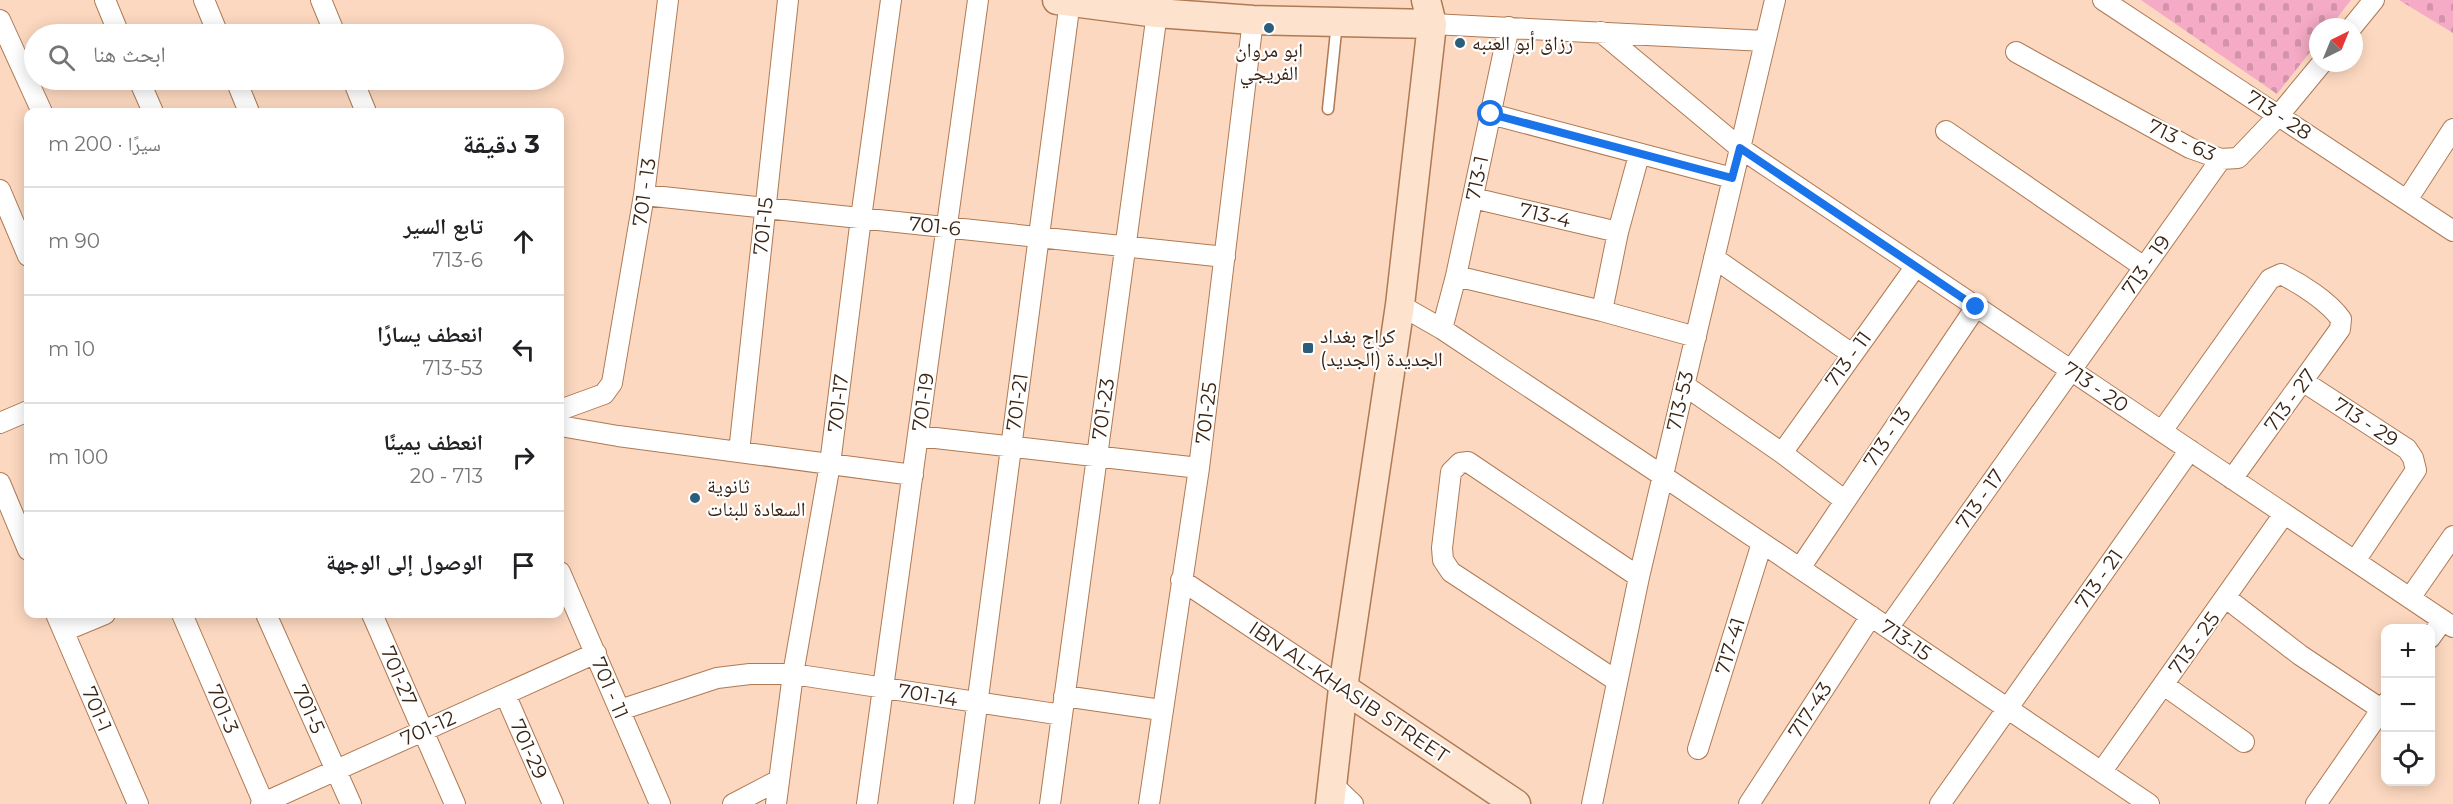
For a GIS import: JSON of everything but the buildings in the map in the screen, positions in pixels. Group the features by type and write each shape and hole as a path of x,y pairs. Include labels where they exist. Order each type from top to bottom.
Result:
{"street":[{"path":"105,0 115,24"},
{"path":"204,0 214,24"},
{"path":"321,0 331,24"},
{"name":"701 - 13","path":"564,409 604,394 612,383 644,195 668,0"},
{"name":"701-15","path":"739,452 788,0"},
{"name":"701-17","path":"776,804 794,674 830,464 891,0"},
{"name":"701-19","path":"867,804 978,0"},
{"path":"1064,0 1157,13 1255,10 1337,22 1433,8 1509,27 1765,41"},
{"name":"701-21","path":"964,804 1039,237 1064,0"},
{"name":"713-53","path":"1592,804 1639,577 1775,0"},
{"name":"713 - 28","path":"2103,0 2453,231"},
{"path":"2359,18 2374,0"},
{"path":"1353,804 1331,794 1343,688 1400,305 1433,8"},
{"name":"701-25","path":"1149,804 1161,710 1199,468 1255,10"},
{"name":"701-23","path":"1050,804 1157,13"},
{"path":"0,20 24,73"},
{"name":"713-1","path":"1442,329 1456,276 1509,27"},
{"name":"713 - 20","path":"1601,32 1740,148 2448,624"},
{"name":"713 - 63","path":"2016,52 2190,148 2221,159 2238,158 2280,115 2315,72"},
{"path":"32,90 40,108"},
{"path":"143,90 151,108"},
{"path":"240,90 247,108"},
{"path":"357,90 364,108"},
{"path":"1491,114 1732,178"},
{"path":"2407,200 2453,129"},
{"path":"1946,130 2145,267"},
{"path":"1602,311 1618,232 1639,155"},
{"name":"713 - 19","path":"2071,370 2221,159"},
{"path":"0,190 24,247"},
{"name":"701-6","path":"644,195 1225,256"},
{"name":"713-4","path":"1473,198 1618,232"},
{"path":"1714,258 1852,354"},
{"name":"713 - 11","path":"1782,453 1916,266"},
{"name":"713 - 27","path":"2162,431 2270,279 2281,274 2292,279 2335,311 2341,319 2340,329 2232,479"},
{"path":"1456,276 1602,311 1696,337"},
{"name":"713-15","path":"1400,305 1442,329 1663,476 2149,804"},
{"name":"713 - 13","path":"1800,568 1976,307"},
{"name":"713 - 17","path":"1888,628 2071,370"},
{"name":"713 - 29","path":"2304,381 2407,449 2413,458 2416,470 2355,561"},
{"path":"1684,385 1782,453 1844,500"},
{"path":"0,423 24,413"},
{"path":"564,427 913,475"},
{"path":"918,436 1199,468"},
{"name":"713 - 21","path":"1940,804 2190,450"},
{"path":"1617,681 1451,572 1443,560 1442,548 1451,472 1460,463 1468,462 1639,577"},
{"path":"0,483 24,540"},
{"name":"713 - 25","path":"2102,771 2284,514"},
{"path":"2410,598 2453,536"},
{"name":"717-41","path":"1698,748 1762,543"},
{"name":"IBN AL-KHASIB STREET","path":"1181,580 1516,804"},
{"name":"701 - 11","path":"564,581 660,804"},
{"path":"2226,598 2300,655 2381,705"},
{"name":"717-43","path":"1749,804 1871,616"},
{"path":"60,622 82,618"},
{"name":"701-3","path":"184,618 263,804"},
{"name":"701-5","path":"268,618 351,804"},
{"name":"701-27","path":"374,618 455,804"},
{"name":"701-1","path":"60,622 138,804"},
{"path":"2435,634 2448,624"},
{"name":"701-12","path":"263,804 596,653"},
{"name":"701-14","path":"620,710 717,678 750,674 794,674 1062,716"},
{"path":"2164,685 2244,742"},
{"name":"701-29","path":"505,694 553,804"},
{"path":"1064,696 1161,710"},
{"path":"2316,804 2381,709"},
{"path":"733,804 779,780"}],"lane":[{"path":"1328,109 1337,22"}],"green space":[{"path":"2141,0 2351,0 2337,18 2309,18 2309,53 2277,94"},
{"path":"2399,0 2453,0 2453,33"}],"place":[{"name":"ابو مروان الفريجي","path":"1269,28"},
{"name":"رزاق أبو العنبه","path":"1460,43"},
{"name":"كراج بغداد الجديدة (الجديد)","path":"1308,348"},
{"name":"ثانوية السعادة للبنات","path":"695,498"}],"route":[{"path":"1491,114 1732,178 1740,148 1976,307"}]}
